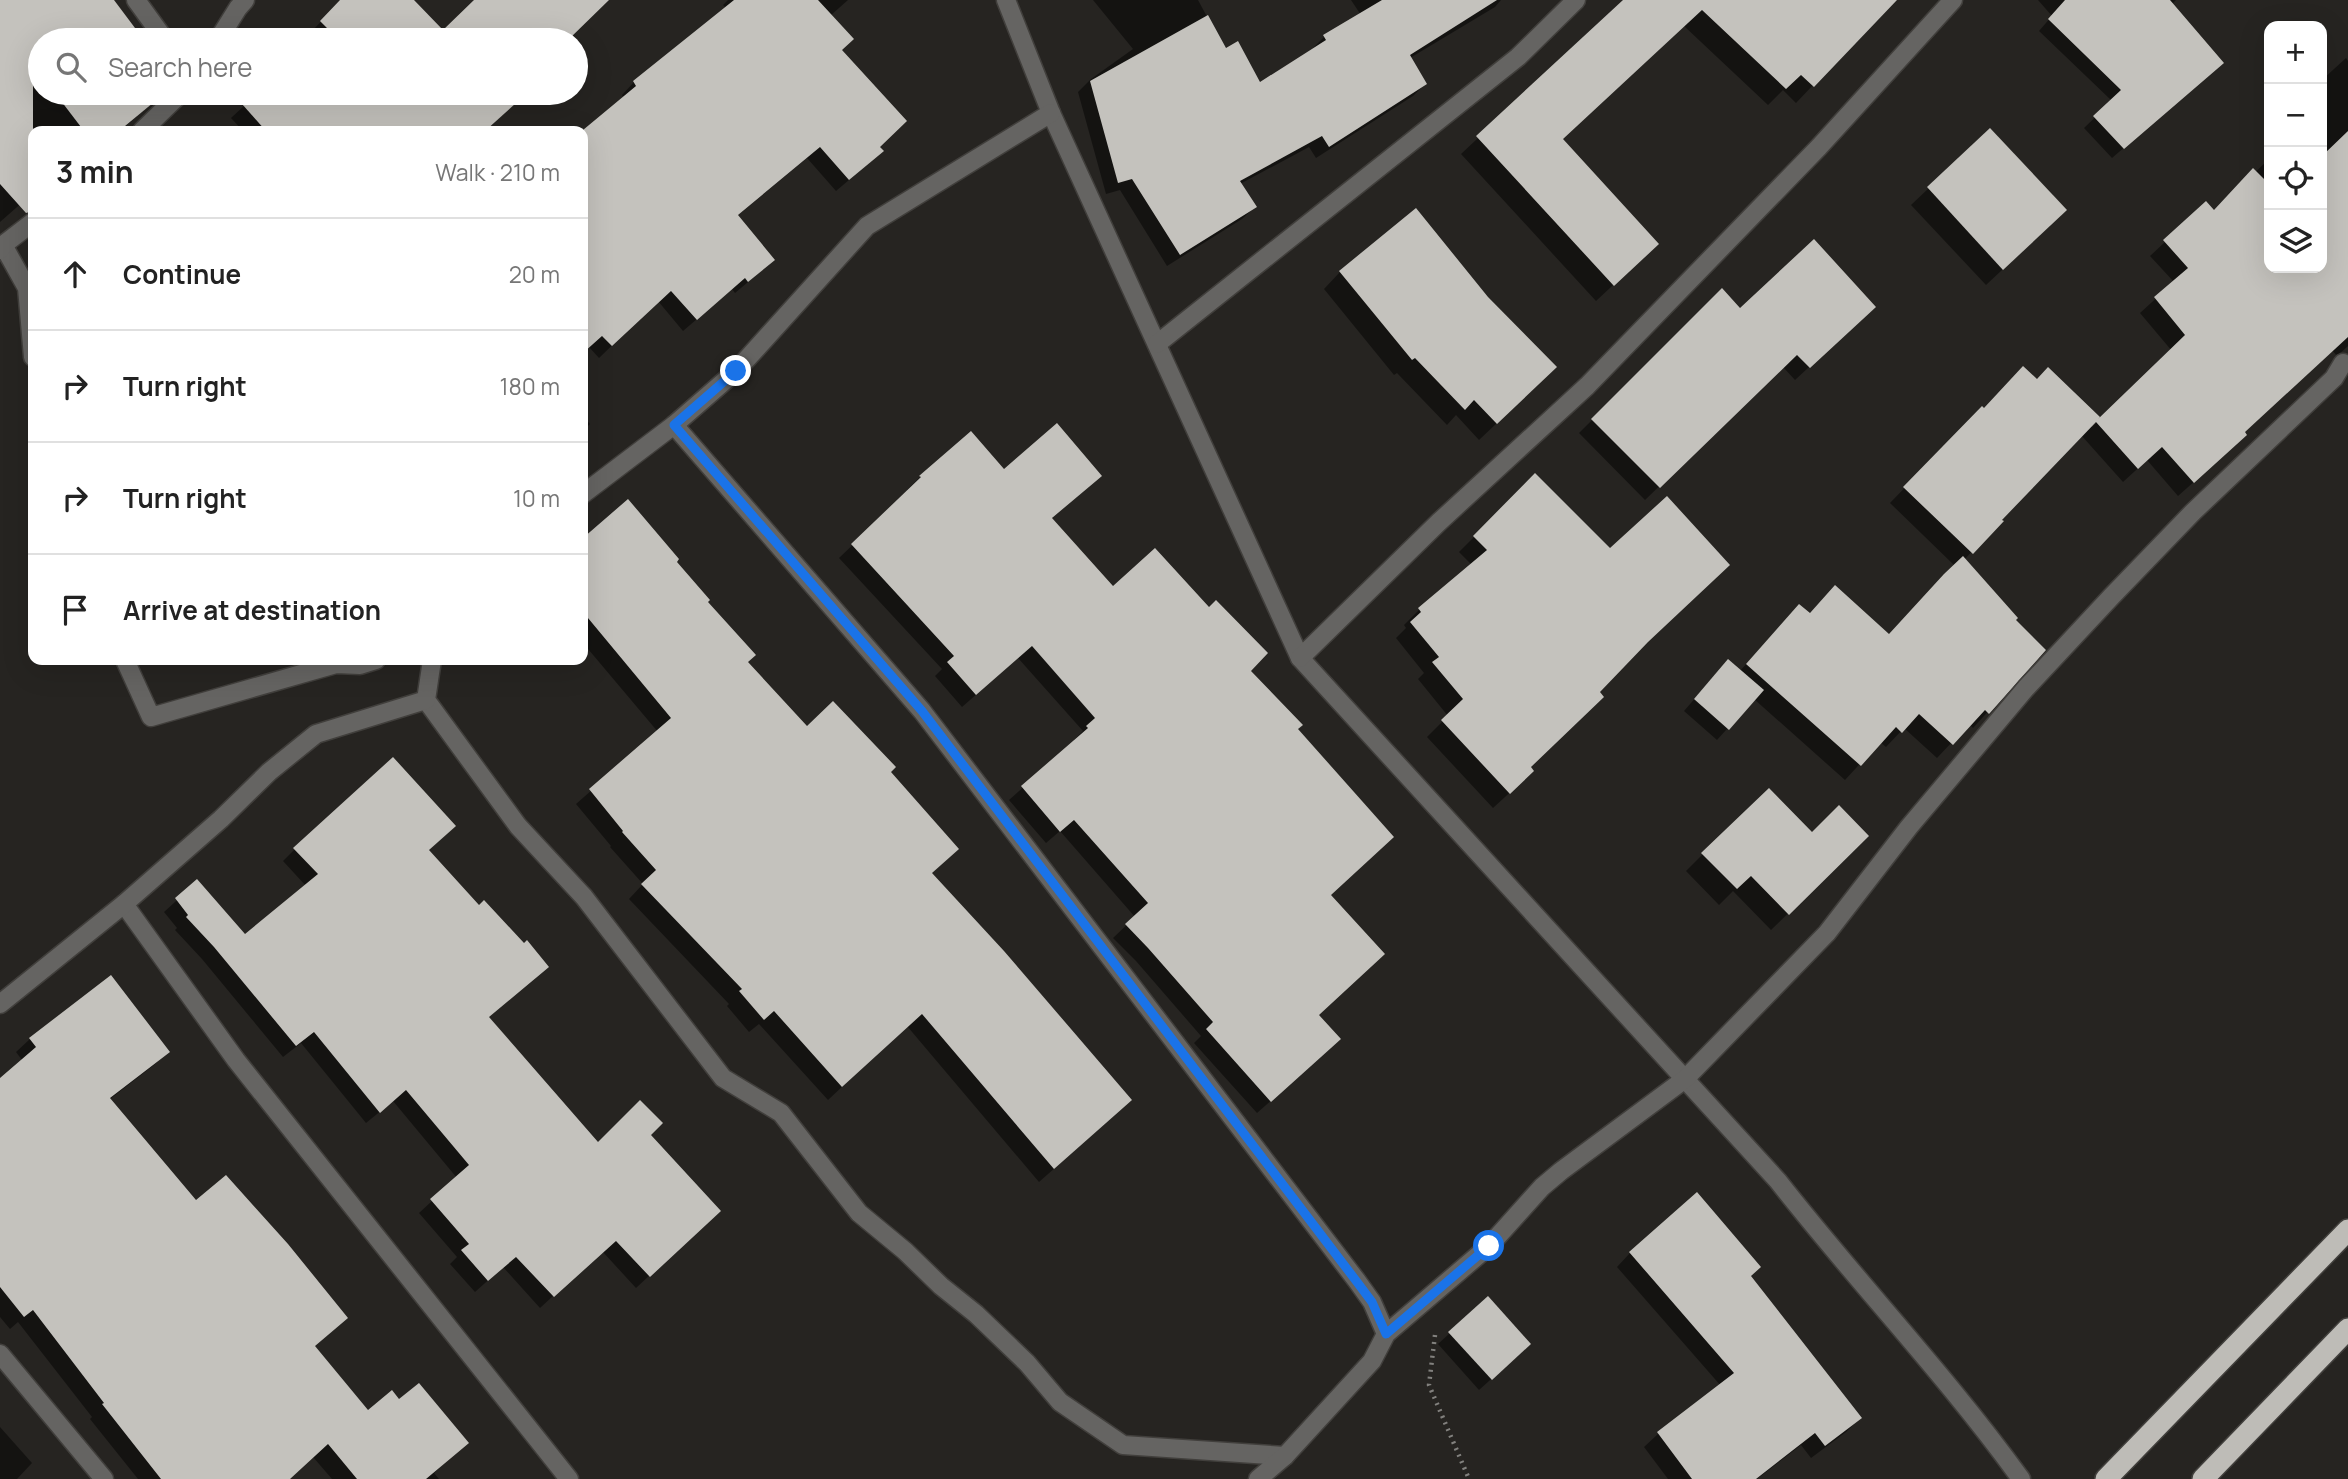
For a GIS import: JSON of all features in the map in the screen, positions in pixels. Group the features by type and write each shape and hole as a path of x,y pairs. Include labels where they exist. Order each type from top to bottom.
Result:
{"highway":[{"path":"2106,1479 2348,1230"},
{"path":"2203,1479 2348,1329"}],"street":[{"path":"136,0 156,28"},
{"path":"226,28 245,0"},
{"path":"1006,0 1051,113 1300,658 1778,1181 1963,1402 2021,1479"},
{"path":"1157,344 1518,57 1576,0"},
{"path":"1300,658 1439,522 1587,386 1818,147 1953,0"},
{"path":"147,126 169,105"},
{"path":"588,490 674,425 736,371 867,226 1051,113"},
{"path":"28,226 2,248 27,288 28,300"},
{"path":"1258,1479 1285,1456 1372,1361 1386,1334 1489,1246 1542,1187 1685,1079 1827,933 1909,827 2026,688 2184,522 2334,378 2343,363"},
{"path":"674,425 922,711 1372,1302 1386,1334"},
{"path":"127,665 150,717 332,665"},
{"path":"431,665 426,700 518,826 584,897 723,1078 781,1113 859,1213 976,1314 1027,1363 1060,1402 1123,1444 1285,1456"},
{"path":"0,1004 124,904 221,819 269,772 316,734 426,700"},
{"path":"124,904 236,1060 569,1479"},
{"path":"0,1354 104,1479"}],"path":[{"path":"1435,1292 1435,1334 1429,1385 1469,1479"}],"building":[{"path":"0,0 114,0 135,28 28,28 28,105 33,105 33,126 28,126 28,212 0,184"},
{"path":"340,0 414,0 441,28 327,28 320,21"},
{"path":"474,0 609,0 580,28 445,28"},
{"path":"734,0 818,0 854,39 842,50 907,121 880,147 884,151 849,180 820,147 738,215 775,260 748,282 745,278 697,320 671,291 612,346 602,336 588,349 588,126 636,86 633,81"},
{"path":"1382,0 1497,0 1410,55 1427,84 1329,147 1322,136 1240,181 1257,207 1180,255 1132,179 1118,183 1090,81 1208,15 1226,48 1238,41 1260,82 1326,40 1323,35"},
{"path":"1623,0 1897,0 1814,87 1801,75 1786,89 1702,10 1563,139 1659,244 1614,286 1476,136"},
{"path":"2065,0 2170,0 2224,63 2124,149 2093,116 2121,90 2048,19"},
{"path":"64,105 150,105 125,126 80,126"},
{"path":"243,105 514,105 491,126 262,126"},
{"path":"1990,128 2067,210 2003,270 1927,187"},
{"path":"2348,131 2348,337 2194,483 2162,447 2138,469 2096,422 1973,554 1903,487 2023,366 2037,379 2048,367 2100,417 2097,420 2185,335 2154,297 2188,268 2163,240 2206,201 2214,210 2253,168 2264,179 2264,273 2327,273 2327,151"},
{"path":"1416,208 1488,297 1557,367 1497,424 1474,400 1465,410 1415,358 1412,360 1339,271"},
{"path":"1814,239 1876,307 1810,368 1797,355 1660,488 1591,419 1722,288 1740,308"},
{"path":"1057,423 1102,476 1052,518 1113,586 1155,548 1209,607 1216,600 1268,653 1251,671 1303,725 1298,729 1394,837 1331,895 1385,954 1319,1015 1341,1039 1271,1102 1206,1029 1213,1022 1125,924 1148,903 1074,820 1060,832 1021,786 1088,728 1086,726 1095,718 1032,646 976,695 947,662 954,656 851,544 921,477 919,476 971,431 1004,469"},
{"path":"1535,473 1610,548 1667,496 1730,565 1648,642 1600,692 1604,697 1531,767 1534,771 1510,794 1441,720 1463,699 1432,662 1439,657 1410,622 1421,612 1418,608 1487,550 1473,536"},
{"path":"628,499 679,559 677,562 710,600 708,602 756,655 748,662 807,726 833,701 896,767 891,772 959,849 932,873 1004,951 1132,1100 1054,1169 922,1014 842,1087 774,1011 764,1020 739,991 742,989 641,884 656,870 589,789 671,718 588,618 588,534"},
{"path":"1963,556 2018,618 2016,620 2046,650 1989,714 1985,710 1953,745 1919,714 1902,733 1896,727 1861,766 1746,664 1799,604 1810,613 1835,585 1889,634"},
{"path":"1728,659 1764,690 1729,730 1694,699"},
{"path":"393,757 456,826 429,850 479,905 484,900 524,943 527,940 549,967 489,1017 598,1142 640,1100 663,1123 651,1135 721,1211 650,1277 616,1241 554,1297 516,1257 488,1281 461,1250 469,1244 430,1199 469,1165 406,1090 380,1113 314,1032 296,1046 186,917 188,915 175,898 197,879 245,934 318,874 293,848"},
{"path":"1769,788 1812,832 1839,805 1869,836 1789,915 1751,876 1737,889 1701,853"},
{"path":"111,975 170,1052 110,1098 196,1200 226,1175 288,1244 348,1318 315,1346 368,1410 392,1390 399,1399 419,1383 469,1443 426,1479 357,1479 328,1444 290,1479 161,1479 33,1310 24,1317 0,1287 0,1078 36,1047 29,1038"},
{"path":"1697,1192 1761,1267 1751,1276 1862,1418 1825,1446 1815,1433 1756,1479 1692,1479 1657,1432 1734,1373 1629,1252"},
{"path":"1488,1296 1531,1344 1492,1380 1448,1332"}],"route":[{"path":"736,371 674,425 922,711 1372,1302 1386,1334 1489,1246"}]}
